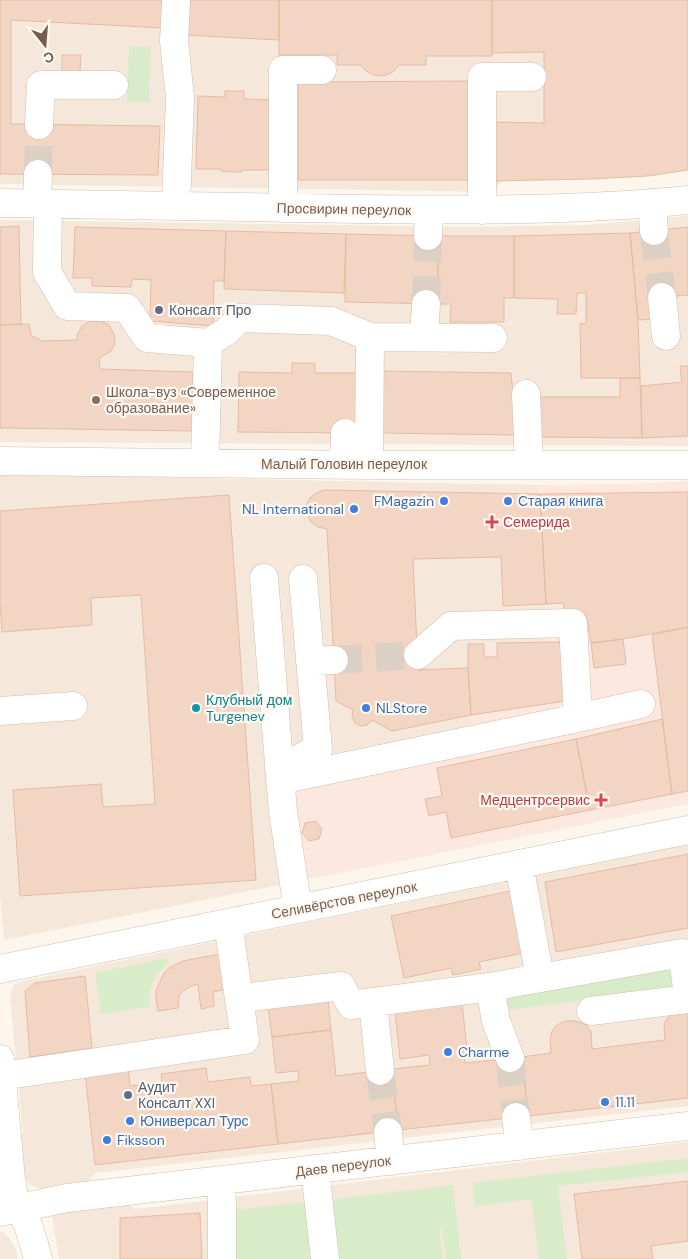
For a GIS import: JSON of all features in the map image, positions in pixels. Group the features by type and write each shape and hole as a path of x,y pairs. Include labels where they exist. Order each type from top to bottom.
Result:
{"street":[{"path":"176,0 174,41 180,97 176,206"},
{"path":"283,208 283,70 322,70"},
{"path":"482,210 482,77 532,77"},
{"path":"40,124 41,85 114,86"},
{"path":"38,174 43,204 47,272 67,306 127,308 147,338 208,343 226,331 240,318 331,321 370,337 493,338"},
{"name":"Просвирин переулок","path":"0,203 283,208 428,223 482,210 627,206 688,200"},
{"path":"652,203 654,230"},
{"path":"662,297 666,336"},
{"path":"424,338 426,304"},
{"path":"357,464 370,337"},
{"path":"205,463 208,343"},
{"path":"526,394 530,465"},
{"path":"345,433 357,464"},
{"name":"Малый Головин переулок","path":"0,461 688,465"},
{"path":"264,578 283,812 298,909"},
{"path":"280,775 318,749 322,661 302,579"},
{"path":"418,655 451,626 573,623 578,718"},
{"path":"280,775 578,718 641,704"},
{"path":"0,712 73,706"},
{"name":"Селивёрстов переулок","path":"0,969 688,830"},
{"path":"519,864 540,978"},
{"path":"38,1259 34,1244 10,1211 14,1196 1,1068 245,1040 228,923"},
{"path":"239,999 266,994 341,986 351,1005 490,987 682,953 688,994"},
{"path":"490,987 496,1022 510,1058"},
{"path":"591,1010 688,999"},
{"path":"373,1002 380,1070"},
{"path":"516,1118 520,1146"},
{"name":"Даев переулок","path":"10,1211 68,1198 688,1126"},
{"path":"388,1132 391,1160"},
{"path":"315,1169 325,1259"},
{"path":"221,1181 222,1259"}],"shaded area":[{"path":"0,0 544,52 544,123 493,192 0,184"},
{"path":"688,216 688,446 0,442 0,220 467,227 586,225"},
{"path":"0,474 539,485 548,642 468,644 474,751 273,796 279,885 4,940 0,894"},
{"path":"688,481 688,804 279,885 273,796 474,751 468,644 547,642 539,485"},
{"path":"688,844 688,1106 95,1173 84,1186 42,1190 31,1185 24,1178 16,1144 23,1133 10,996 14,985 18,982"},
{"path":"688,1142 688,1259 59,1259 52,1216 52,1212 122,1201 136,1209"},
{"path":"0,1231 10,1239 16,1249 18,1259 0,1259"}],"green space":[{"path":"129,46 151,47 149,102 127,102"},
{"path":"167,958 168,962 151,987 149,1007 101,1014 95,973"},
{"path":"674,963 678,988 508,1010 505,992"},
{"path":"688,1158 688,1172 558,1186 567,1259 539,1259 531,1199 475,1206 472,1183"},
{"path":"453,1185 461,1259 446,1259 442,1229 439,1230 443,1259 334,1259 327,1200"},
{"path":"311,1201 318,1259 235,1259 235,1210"}],"building":[{"path":"0,0 165,0 163,28 11,20 11,124 160,126 158,175 0,174"},
{"path":"185,0 279,0 279,40 184,35"},
{"path":"279,0 492,0 492,56 426,56 426,65 399,65 393,72 384,76 374,75 360,65 337,65 337,55 279,55"},
{"path":"492,0 688,0 688,170 648,176 492,181 492,122 544,123 544,52 492,53"},
{"path":"62,55 81,55 80,72 62,72"},
{"path":"470,81 470,180 298,180 298,82"},
{"path":"225,91 244,91 244,99 272,100 271,170 232,172 221,171 221,169 196,169 198,96 225,97"},
{"path":"19,226 21,324 0,325 0,227"},
{"path":"75,227 226,231 224,281 214,281 213,326 150,321 151,280 132,279 131,287 92,286 92,278 73,278"},
{"path":"688,227 688,295 655,298 657,319 638,320 630,233"},
{"path":"226,231 346,234 344,293 224,289"},
{"path":"630,233 638,320 640,378 581,378 580,324 586,323 586,293 577,293 576,314 557,314 558,299 514,298 514,236"},
{"path":"346,234 438,236 438,304 345,302"},
{"path":"438,236 514,236 514,298 504,298 504,322 450,322 451,304 438,304"},
{"name":"Школа-вуз «Современное образование»","path":"90,321 100,321 109,325 114,334 115,344 110,352 99,358 100,369 193,372 193,431 0,428 0,325 29,324 31,335 42,341 77,340 77,335 82,326"},
{"path":"292,363 315,363 315,373 359,373 359,433 238,432 239,372 292,373"},
{"path":"680,366 688,366 688,436 642,438 641,386 682,382"},
{"path":"381,371 511,373 517,435 380,433"},
{"path":"620,378 640,378 642,438 538,437 538,397 620,397"},
{"path":"324,490 540,494 546,604 503,606 501,557 413,559 418,670 468,668 471,715 392,731 372,720 367,725 361,726 355,723 352,716 353,710 336,701 327,529 318,527 311,522 307,515 306,506 310,498"},
{"path":"688,492 688,627 591,643 586,614 566,616 563,603 546,604 540,494"},
{"name":"Клубный дом Turgenev","path":"229,495 256,880 20,896 13,790 101,784 103,807 155,804 141,595 91,598 92,625 2,632 0,602 0,511"},
{"path":"688,627 688,791 672,794 652,635"},
{"path":"623,639 626,664 594,668 591,643"},
{"path":"563,642 566,701 471,715 468,644 484,644 484,657 497,657 497,643"},
{"path":"662,719 672,794 590,810 576,739"},
{"path":"576,739 590,810 451,838 446,812 429,816 425,799 442,796 437,768"},
{"path":"316,821 322,829 319,839 309,841 302,833 305,823"},
{"path":"688,854 688,928 556,952 545,882"},
{"path":"510,891 523,953 479,962 481,969 453,975 451,968 404,978 391,916"},
{"path":"220,954 226,989 213,992 214,1006 201,1009 198,984 191,986 179,995 178,1008 158,1011 156,991 164,973 169,968 183,961"},
{"path":"85,976 92,1048 30,1057 25,991 35,983"},
{"path":"328,1000 331,1030 272,1037 268,1006"},
{"path":"462,1003 467,1050 463,1051 465,1063 522,1057 528,1116 398,1130 392,1069 430,1065 429,1055 400,1059 395,1011"},
{"path":"688,1011 688,1098 528,1116 522,1057 551,1053 550,1041 552,1031 557,1025 565,1021 576,1021 586,1025 591,1031 592,1049 665,1040 664,1024 668,1017 675,1012"},
{"path":"331,1030 336,1076 392,1069 398,1130 278,1144 271,1084 299,1081 298,1071 276,1073 272,1037"},
{"path":"128,1068 130,1086 162,1082 161,1074 206,1068 208,1082 250,1077 251,1086 271,1084 278,1144 95,1165 85,1073"},
{"path":"688,1181 688,1241 651,1246 653,1259 582,1259 574,1194"},
{"path":"200,1213 202,1259 120,1259 120,1218"}],"tunnel":[{"path":"38,174 39,125"},
{"path":"654,231 662,297"},
{"path":"426,304 428,236"},
{"path":"334,660 418,655"},
{"path":"510,1058 516,1117"},
{"path":"380,1071 388,1132"}],"place":[{"name":"Консалт Про","path":"159,310"},
{"name":"Школа-вуз «Современное образование»","path":"96,400"},
{"name":"FMagazin","path":"444,501"},
{"name":"Старая книга","path":"508,501"},
{"name":"NL International","path":"354,509"},
{"name":"Семерида","path":"492,522"},
{"name":"Клубный дом Turgenev","path":"196,708"},
{"name":"NLStore","path":"366,708"},
{"name":"Медцентрсервис","path":"601,800"},
{"name":"Charme","path":"448,1052"},
{"name":"Аудит Консалт XXI","path":"128,1095"},
{"name":"11.11","path":"605,1102"},
{"name":"Юниверсал Турс","path":"130,1121"},
{"name":"Fiksson","path":"107,1140"}]}
